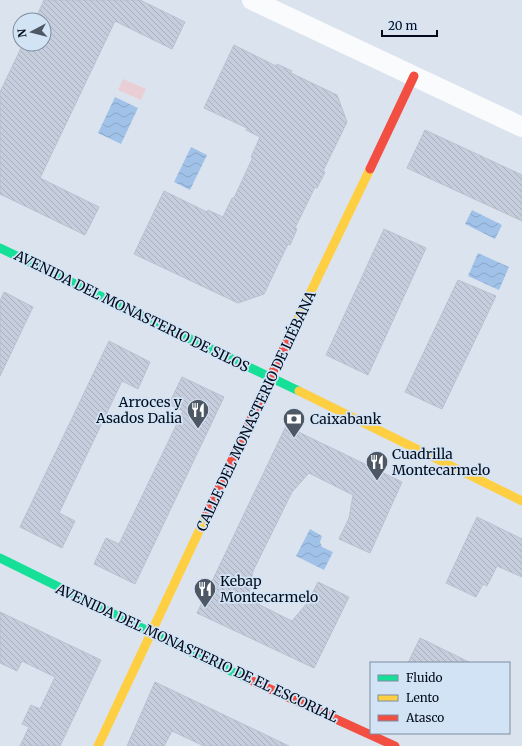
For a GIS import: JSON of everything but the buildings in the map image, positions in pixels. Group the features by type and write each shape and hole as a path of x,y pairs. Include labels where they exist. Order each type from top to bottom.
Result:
{"street":[{"path":"252,0 522,127"},
{"name":"CALLE DEL MONASTERIO DE LIÉBANA","path":"98,746 270,378 414,76"},
{"name":"AVENIDA DEL MONASTERIO DE SILOS","path":"0,248 345,413 522,501"},
{"name":"AVENIDA DEL MONASTERIO DE EL ESCORIAL","path":"0,558 152,633 395,746"}],"shaded area":[{"path":"123,79 146,89 141,100 118,90"}],"water":[{"path":"115,97 138,108 121,144 98,133"},
{"path":"191,147 207,155 190,190 174,182"},
{"path":"472,210 502,225 495,239 465,224"},
{"path":"478,253 509,267 499,290 468,276"},
{"path":"310,529 322,536 320,542 322,547 333,552 324,570 296,556"}],"traffic: fast":[{"path":"0,248 299,391"},
{"path":"0,558 248,679"}],"traffic: slow":[{"path":"290,335 370,169"},
{"path":"299,391 522,501"},
{"path":"98,746 207,514"}],"traffic: jam":[{"path":"370,169 414,76"},
{"path":"207,514 290,335"},
{"path":"248,679 395,746"}],"place":[{"name":"Arroces y Asados Dalia","path":"198,430"},
{"name":"Caixabank","path":"294,438"},
{"name":"Cuadrilla Montecarmelo","path":"377,482"},
{"name":"Kebap Montecarmelo","path":"205,608"}]}
